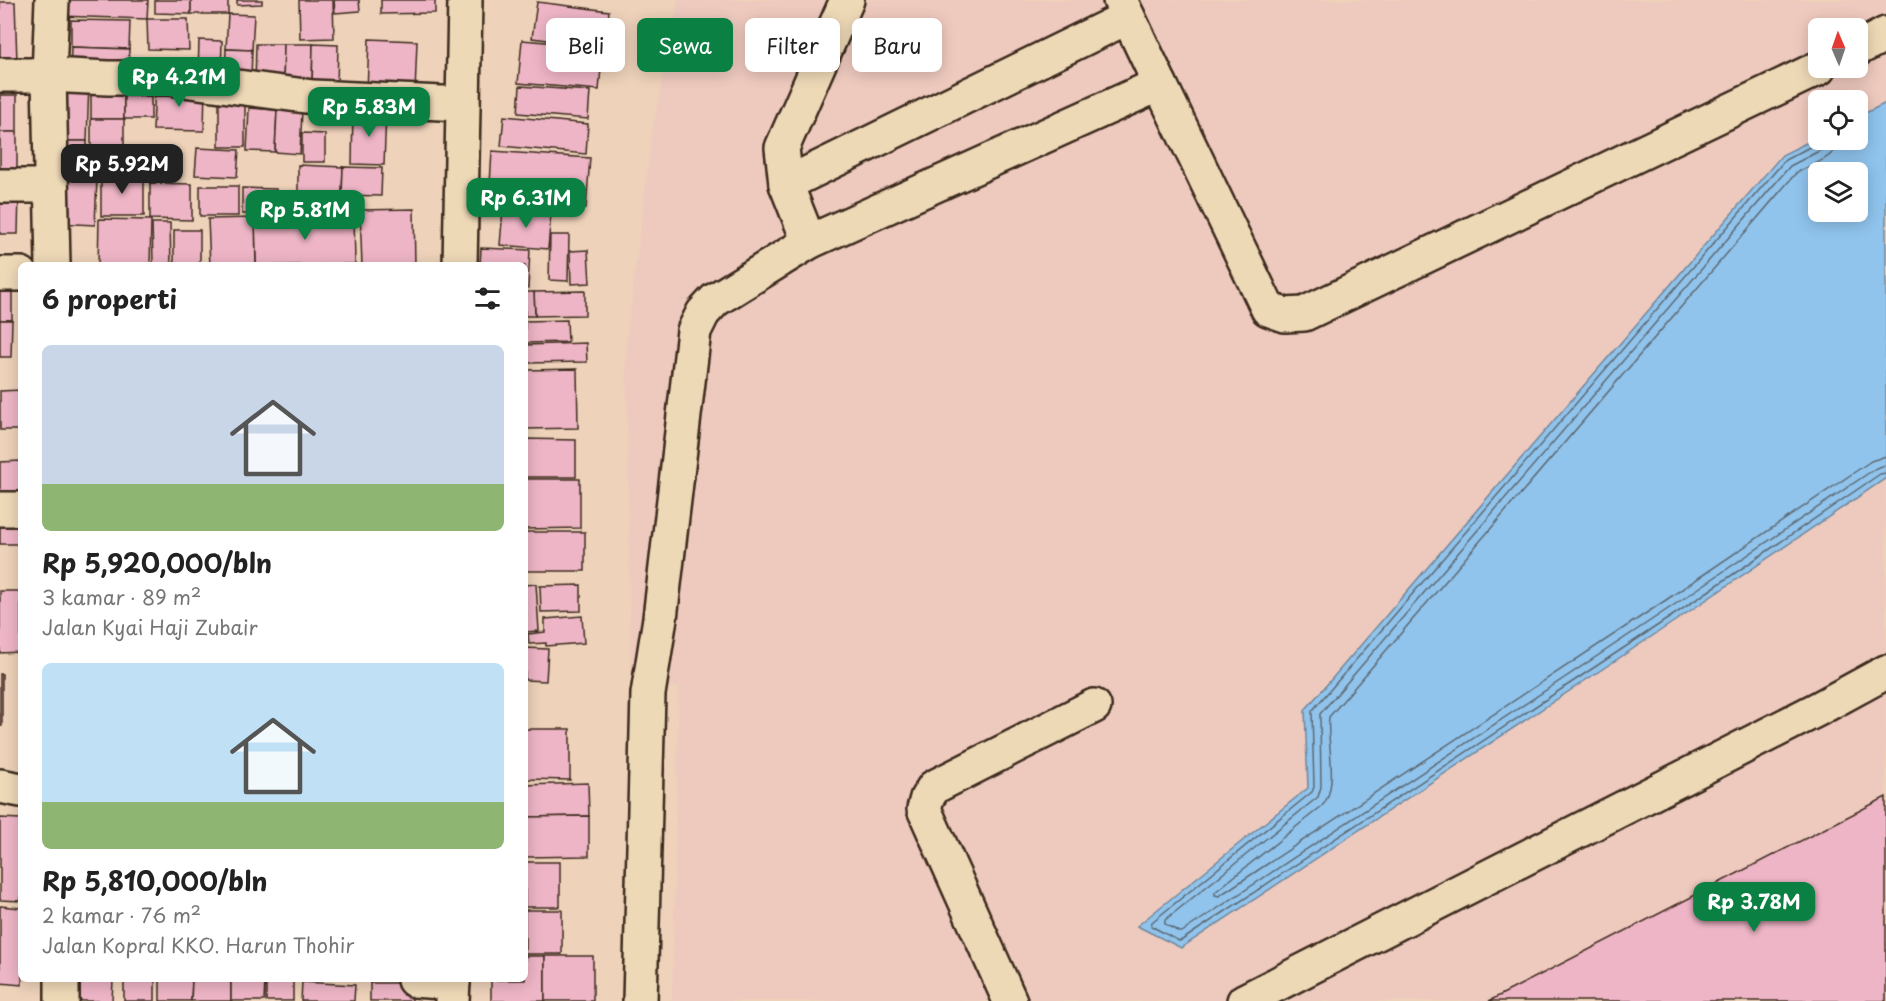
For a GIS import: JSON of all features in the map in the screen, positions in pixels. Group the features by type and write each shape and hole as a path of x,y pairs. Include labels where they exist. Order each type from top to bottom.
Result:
{"street":[{"path":"52,0 49,75 53,262"},
{"path":"460,262 465,0"},
{"path":"809,242 786,184 782,148 847,0"},
{"path":"786,184 1124,9 1268,309 1285,315 1304,314 1808,73"},
{"path":"1868,43 1886,34"},
{"path":"0,75 168,78 314,97 464,104"},
{"path":"640,1001 648,694 660,618 694,331 703,313 715,300 809,242 1160,84"},
{"path":"0,186 51,186"},
{"path":"0,274 18,274"},
{"path":"0,509 18,509"},
{"path":"1244,1001 1777,730 1886,672"},
{"path":"1010,1001 924,809 927,798 934,787 1094,706"},
{"path":"0,786 18,789"},
{"path":"62,982 62,1001"},
{"path":"424,982 453,988"}],"shaded area":[{"path":"678,0 1886,0 1886,103 1868,112 1868,90 1808,90 1808,142 1782,155 1305,710 1308,788 1137,926 1678,619 1886,478 1886,1001 672,1001 679,688 631,676 626,345 652,133 664,72 733,72 733,18 674,18"}],"water":[{"path":"1886,103 1886,478 1678,619 1181,948 1137,926 1308,788 1305,710 1782,155 1808,142 1808,150 1868,150 1868,112"}],"building":[{"path":"60,0 148,0 147,19 59,16"},
{"path":"155,0 191,0 191,14 155,13"},
{"path":"191,0 228,0 228,14 191,14"},
{"path":"237,0 262,0 262,4 237,5"},
{"path":"299,0 333,0 334,38 300,39"},
{"path":"334,0 359,0 360,11 335,13"},
{"path":"381,0 435,0 435,13 381,14"},
{"path":"0,2 15,2 17,62 0,62"},
{"path":"537,2 609,11 608,18 546,18 546,40 532,38"},
{"path":"228,14 254,15 252,50 226,49"},
{"path":"147,19 188,19 189,50 148,49"},
{"path":"71,20 130,21 129,49 71,47"},
{"path":"369,39 417,41 415,93 367,92"},
{"path":"199,40 222,41 221,76 198,76"},
{"path":"522,40 546,42 546,72 601,72 599,90 518,83"},
{"path":"256,44 284,44 283,87 255,87"},
{"path":"284,44 313,44 312,87 283,87"},
{"path":"313,44 338,45 337,88 312,87"},
{"path":"71,47 129,49 128,77 70,75"},
{"path":"226,49 252,50 251,79 225,78"},
{"path":"56,81 89,82 87,141 54,141"},
{"path":"91,84 124,84 124,119 91,119"},
{"path":"124,84 151,84 151,119 124,119"},
{"path":"155,85 205,86 204,131 153,130"},
{"path":"520,86 590,91 588,119 518,113"},
{"path":"0,95 17,95 17,132 0,132"},
{"path":"219,97 245,97 245,147 219,147"},
{"path":"249,108 277,110 275,152 247,151"},
{"path":"277,110 302,111 300,154 275,152"},
{"path":"353,110 386,112 384,165 352,164"},
{"path":"504,116 588,124 586,154 501,146"},
{"path":"91,119 124,119 124,165 91,165"},
{"path":"0,132 17,132 17,175 0,175"},
{"path":"302,133 325,134 325,162 302,162"},
{"path":"54,141 87,141 87,169 54,169"},
{"path":"197,148 239,150 237,177 195,175"},
{"path":"492,151 590,158 586,208 489,201"},
{"path":"298,165 343,167 342,195 298,193"},
{"path":"343,167 382,168 381,196 342,195"},
{"path":"101,174 144,175 144,216 101,216"},
{"path":"58,177 97,178 95,225 56,223"},
{"path":"150,183 192,184 192,220 150,219"},
{"path":"200,186 238,186 238,216 200,216"},
{"path":"242,188 276,189 275,214 242,214"},
{"path":"0,189 19,190 18,234 0,234"},
{"path":"414,209 415,262 362,262 360,210"},
{"path":"503,209 551,213 548,249 500,245"},
{"path":"354,215 355,262 256,262 255,218"},
{"path":"255,218 256,262 210,262 208,219"},
{"path":"99,219 151,220 150,262 98,262"},
{"path":"152,223 170,223 171,262 153,262"},
{"path":"174,230 200,230 200,262 174,262"},
{"path":"550,235 569,235 568,281 549,280"},
{"path":"481,248 530,250 528,288 528,262 480,262"},
{"path":"588,250 590,283 571,284 570,251"},
{"path":"0,290 12,290 12,320 0,320"},
{"path":"585,291 585,315 535,316 534,292"},
{"path":"528,292 534,292 535,316 528,316"},
{"path":"0,320 12,320 11,357 0,357"},
{"path":"567,320 568,342 528,343 528,321"},
{"path":"586,343 587,362 528,363 528,345"},
{"path":"577,369 578,428 528,429 528,370"},
{"path":"18,390 18,430 0,430 0,391"},
{"path":"528,439 576,440 576,477 528,477"},
{"path":"18,461 18,501 0,502 0,462"},
{"path":"528,479 580,479 580,528 528,529"},
{"path":"0,512 18,512 18,544 0,544"},
{"path":"528,532 585,532 585,571 528,571"},
{"path":"536,584 539,631 528,632 528,585"},
{"path":"581,585 581,611 541,612 540,586"},
{"path":"0,591 18,591 18,652 0,653"},
{"path":"582,616 584,643 546,646 546,643 529,644 528,634 545,632 545,619"},
{"path":"528,648 548,649 546,681 528,680"},
{"path":"0,674 2,674 2,726 0,726"},
{"path":"528,729 570,729 570,780 528,779"},
{"path":"588,783 589,816 528,817 528,785"},
{"path":"1886,797 1886,1001 1489,1001"},
{"path":"589,816 589,856 528,857 528,817"},
{"path":"0,818 18,819 18,901 0,900"},
{"path":"528,862 560,862 560,907 528,907"},
{"path":"0,906 18,908 18,982 22,982 22,985 0,983"},
{"path":"528,910 562,910 562,954 528,954"},
{"path":"528,956 545,956 545,1001 491,1001 491,982 528,982"},
{"path":"545,956 593,956 593,1001 545,1001"},
{"path":"67,982 113,982 112,1001 67,1001"},
{"path":"124,982 155,982 155,1001 124,1001"},
{"path":"160,982 192,982 191,1001 160,1001"},
{"path":"192,982 231,982 231,1001 191,1001"},
{"path":"231,982 265,982 264,1001 231,1001"},
{"path":"266,982 293,982 293,1001 266,1001"},
{"path":"302,982 355,985 354,1001 301,1001"},
{"path":"370,983 412,983 412,1001 370,1001"}]}
